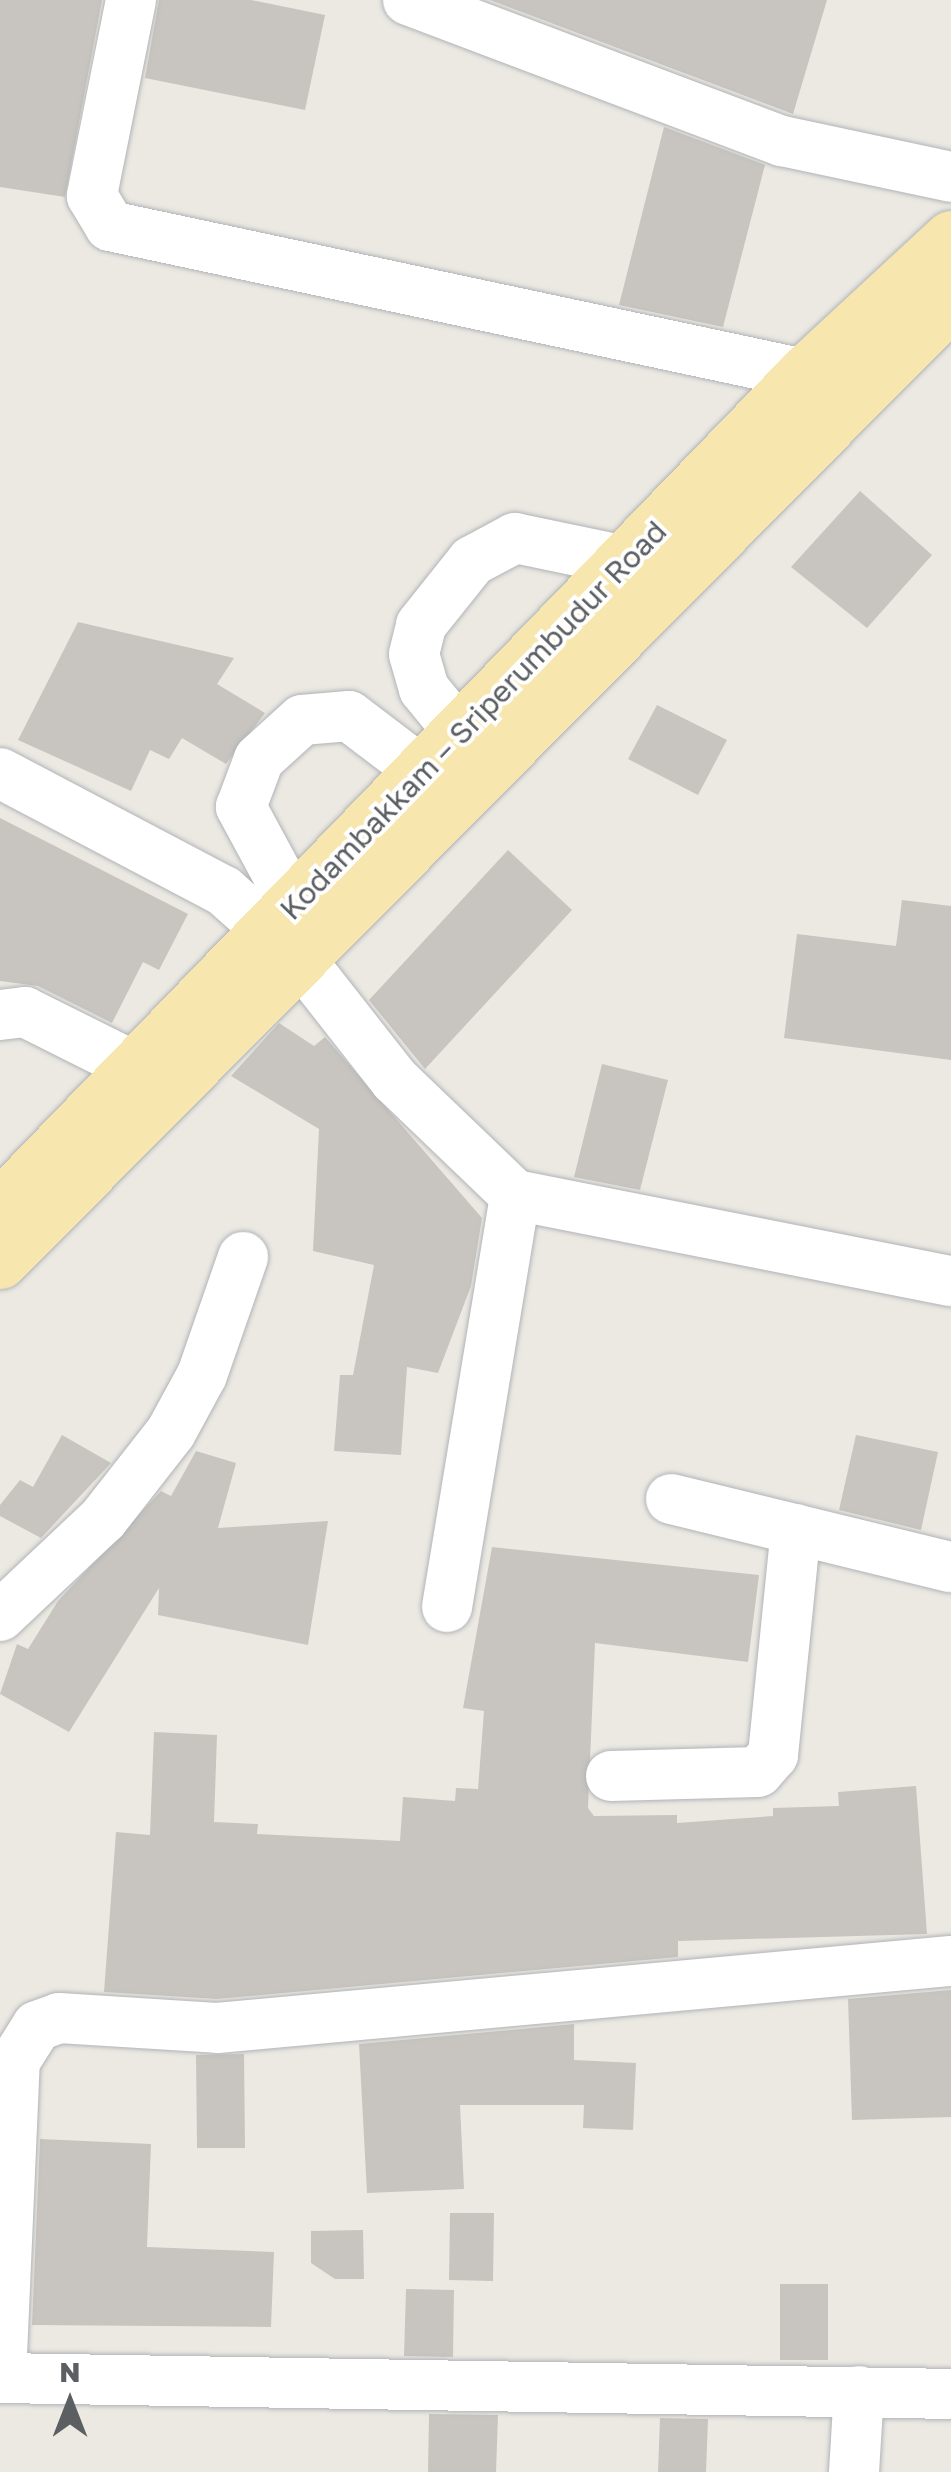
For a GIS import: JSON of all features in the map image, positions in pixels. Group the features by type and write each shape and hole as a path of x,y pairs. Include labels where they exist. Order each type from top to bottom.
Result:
{"main road":[{"name":"Kodambakkam – Sriperumbudur Road","path":"0,1261 460,734 804,374 951,238"},
{"name":"Kodambakkam – Sriperumbudur Road","path":"0,1206 137,1068 289,932 951,301"}],"street":[{"path":"131,0 92,196 110,226 804,374"},
{"path":"408,0 782,141 951,177"},
{"path":"460,734 424,688 414,654 421,624 472,561 516,538 625,561"},
{"path":"424,773 349,716 302,720 259,759 242,807 289,932 395,1080 516,1195 951,1282"},
{"path":"0,773 224,891 289,932"},
{"path":"0,1015 25,1012 137,1068"},
{"path":"447,1607 516,1195"},
{"path":"0,1616 102,1520 171,1432 202,1374 243,1257"},
{"path":"671,1499 951,1567"},
{"path":"611,1776 758,1772 773,1755 796,1529"},
{"path":"951,1961 217,2028 58,2018 37,2026 16,2060 0,2378 951,2394"},
{"path":"854,2472 859,2391"}],"building":[{"path":"0,0 102,0 65,197 0,187"},
{"path":"159,0 251,0 325,15 305,110 145,78"},
{"path":"490,0 827,0 793,114"},
{"path":"664,127 765,165 723,327 619,305"},
{"path":"860,491 932,555 867,628 791,567"},
{"path":"78,622 234,658 217,684 265,713 226,764 182,738 169,759 150,750 131,791 18,740"},
{"path":"657,705 727,740 698,795 628,759"},
{"path":"0,818 188,914 159,970 143,962 112,1023 38,986 0,981"},
{"path":"508,850 572,910 425,1069 369,1000"},
{"path":"902,900 951,906 951,1060 784,1038 797,934 896,946"},
{"path":"279,1023 314,1046 325,1037 482,1218 471,1286 438,1373 407,1367 401,1455 334,1451 340,1375 353,1375 374,1265 313,1251 319,1129 231,1076"},
{"path":"602,1064 668,1080 640,1190 574,1177"},
{"path":"62,1435 111,1463 41,1538 0,1516 0,1505 20,1480 33,1487"},
{"path":"856,1435 938,1452 921,1530 839,1510"},
{"path":"196,1451 236,1463 218,1528 328,1521 308,1645 158,1615 159,1588 69,1732 0,1694 17,1644 28,1649 58,1601 161,1491 171,1496"},
{"path":"492,1547 759,1575 748,1662 595,1643 588,1808 594,1816 677,1815 677,1823 773,1816 773,1808 839,1806 838,1792 916,1786 927,1934 678,1941 678,1957 217,1999 104,1992 116,1832 150,1835 154,1732 217,1735 214,1822 258,1824 257,1834 400,1841 403,1797 455,1801 456,1788 478,1789 484,1711 463,1708"},
{"path":"951,1990 951,2117 852,2120 848,1999"},
{"path":"574,2024 574,2060 636,2063 633,2130 583,2128 584,2105 460,2105 464,2189 367,2193 359,2044"},
{"path":"244,2054 245,2148 197,2148 196,2055"},
{"path":"40,2139 151,2144 147,2247 274,2252 271,2327 32,2325"},
{"path":"450,2213 494,2213 493,2281 449,2280"},
{"path":"363,2230 364,2279 335,2279 311,2263 311,2231"},
{"path":"780,2284 828,2284 828,2360 780,2360"},
{"path":"406,2289 454,2290 453,2357 404,2356"},
{"path":"429,2414 498,2415 496,2472 428,2472"},
{"path":"660,2418 708,2419 706,2472 658,2472"}]}
